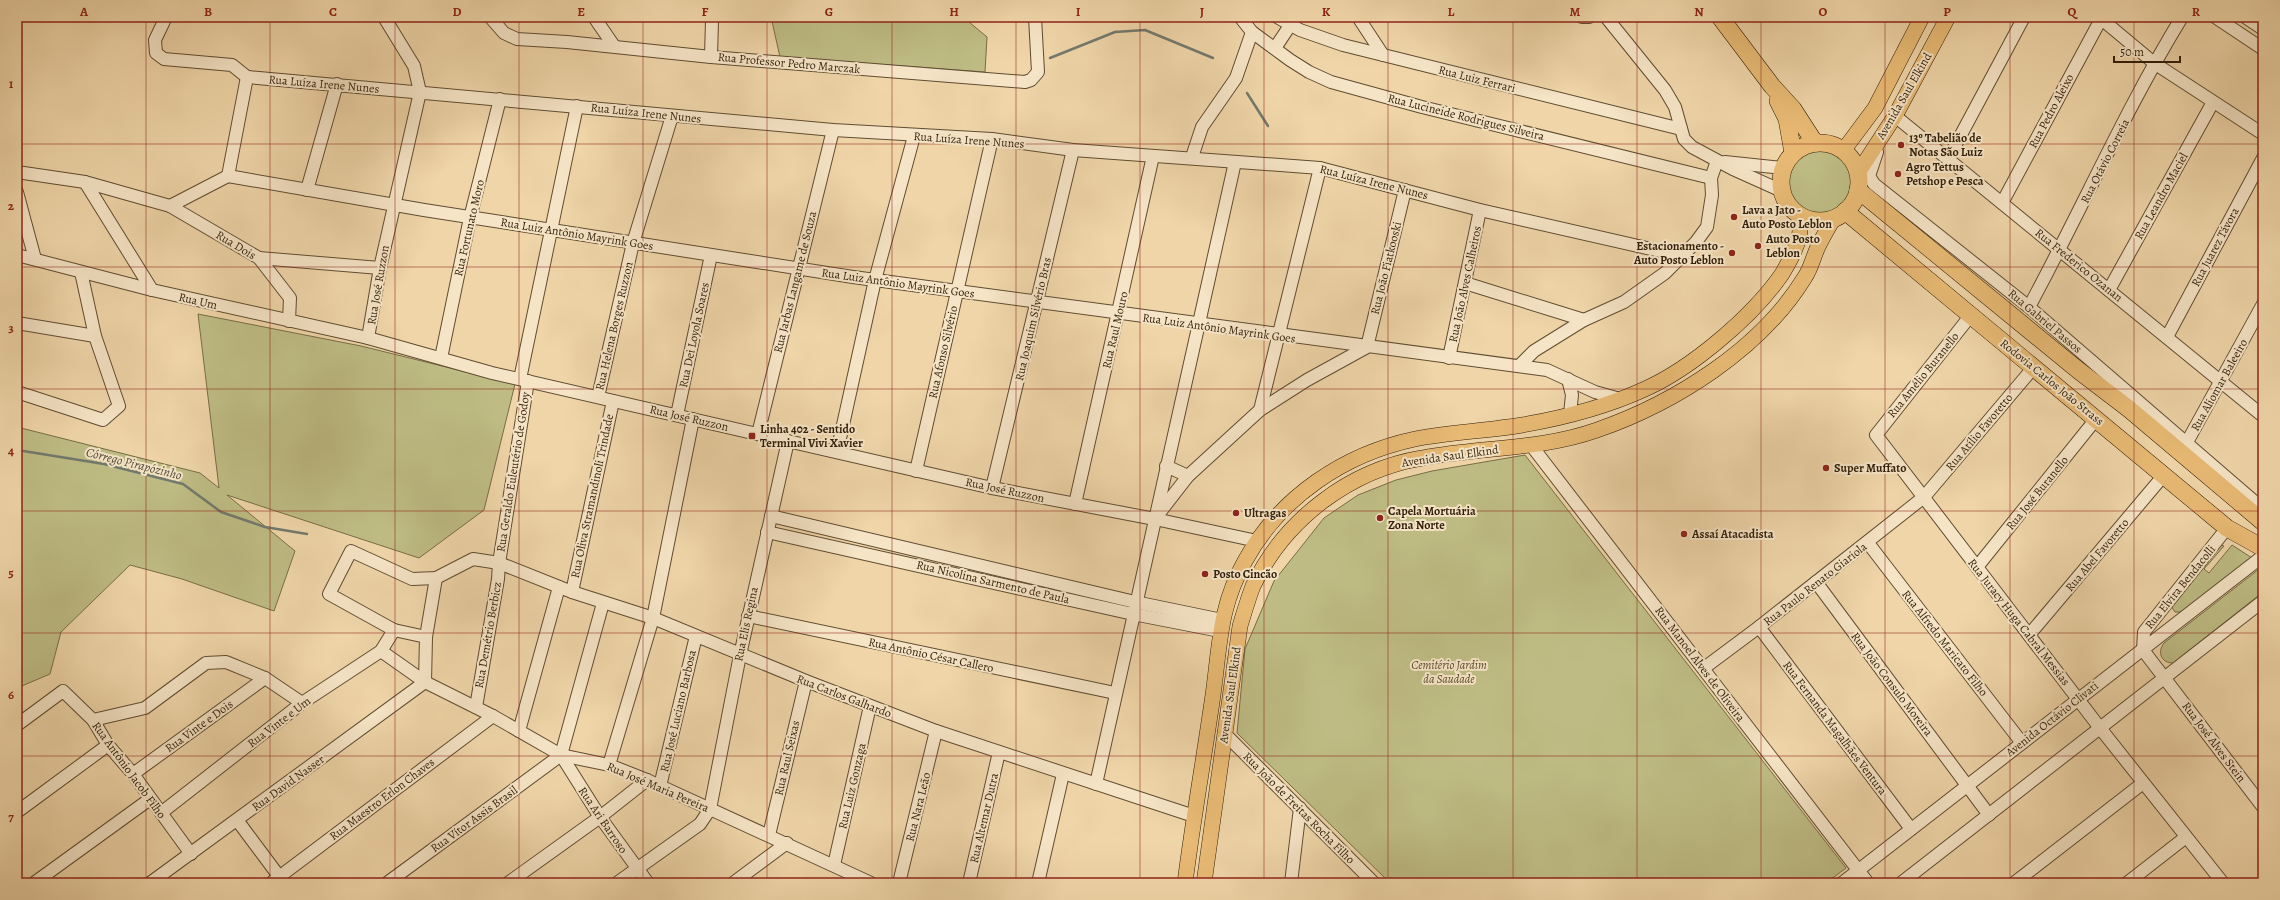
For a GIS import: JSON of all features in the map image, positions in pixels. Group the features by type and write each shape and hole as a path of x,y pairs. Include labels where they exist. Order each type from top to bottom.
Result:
{"highway":[{"path":"1720,17 1772,86 1793,109 1815,143"},
{"path":"1772,86 1787,119 1793,153"},
{"path":"1815,143 1830,144 1843,151 1854,163 1858,181 1853,202 1839,215 1814,220 1803,217 1786,202 1780,182 1783,168 1793,153 1799,148 1815,143"},
{"path":"1858,181 1906,229 2134,414 2263,522"},
{"name":"Rodovia Carlos João Strass","path":"1839,215 1971,316 2227,528 2263,548"}],"main road":[{"name":"Avenida Saul Elkind","path":"1843,151 1874,108 1922,17"},
{"name":"Avenida Saul Elkind","path":"1858,181 1948,17"},
{"name":"Avenida Saul Elkind","path":"1204,883 1240,626 1253,586 1280,544 1294,528 1325,498 1362,476 1400,462 1423,457 1532,445 1589,432 1621,421 1658,404 1703,377 1748,343 1778,313 1804,279 1839,215"},
{"name":"Avenida Saul Elkind","path":"1185,883 1213,692 1221,625 1234,582 1257,541 1297,497 1332,471 1374,451 1418,438 1523,425 1570,414 1647,389 1689,363 1729,331 1781,275 1796,246 1803,217"},
{"path":"1532,445 1529,437 1534,430 1558,424 1570,414"},
{"path":"1253,586 1265,553 1265,548 1257,541"},
{"path":"1213,692 1217,705 1215,723 1224,733"}],"street":[{"path":"166,17 155,40 156,53 164,59 232,65 247,77 228,176 170,206"},
{"path":"384,17 414,66 420,92"},
{"name":"Rua Professor Pedro Marczak","path":"490,17 504,33 516,39 614,46 711,57 1024,82 1032,80 1038,72 1035,17"},
{"path":"594,17 614,46"},
{"path":"710,17 712,20 711,57"},
{"name":"Rua Lucineide Rodrigues Silveira","path":"1240,17 1252,32 1308,72 1331,82 1422,107 1711,178"},
{"name":"Rua Luiz Ferrari","path":"1277,17 1343,45 1681,129"},
{"path":"1358,17 1383,56"},
{"path":"1582,17 1589,17"},
{"path":"1606,17 1664,90 1675,107 1684,139 1692,147 1717,161 1782,191"},
{"path":"1948,159 2024,17"},
{"name":"Rua Otávio Correia","path":"2029,307 2060,250 2154,63 2182,17"},
{"path":"2215,17 2263,49"},
{"path":"2245,17 2263,29"},
{"path":"2100,18 2154,63 2263,134"},
{"name":"Rua Pedro Aleixo","path":"2002,203 2100,18"},
{"path":"1275,48 1291,24"},
{"path":"1192,157 1202,127 1236,78 1252,32"},
{"name":"Rua Luíza Irene Nunes","path":"247,77 833,130 914,136 992,139 1073,150 1153,156 1192,157 1235,162 1320,168 1480,210 1682,256"},
{"path":"307,190 337,84"},
{"name":"Rua José Ruzzon","path":"420,92 380,268 368,338 524,380 992,488 1155,519 1257,541"},
{"name":"Rua Fortunato Moro","path":"441,358 470,218 500,99"},
{"name":"Rua Leandro Maciel","path":"2109,290 2214,102"},
{"name":"Rua Geraldo Euleutério de Godoy","path":"499,563 524,380 552,230 578,106"},
{"name":"Rua Helena Borges Ruzzon","path":"598,397 633,243 672,116"},
{"name":"Rua Frederico Ozanan","path":"1893,119 1948,159 2263,416"},
{"name":"Rua Gabriel Passos","path":"1893,119 1869,176 1874,184 2029,307 2263,509"},
{"name":"Rua Jarbas Langame de Souza","path":"758,434 833,130"},
{"path":"837,452 875,280 914,136"},
{"name":"Rua Afonso Silvério","path":"916,470 992,139"},
{"name":"Rua Joaquim Silvério Bras","path":"992,488 1038,303 1073,150"},
{"name":"Rua Raul Mouro","path":"1075,504 1119,314 1153,156"},
{"name":"Rua Juarez Távora","path":"2167,337 2263,158"},
{"path":"1519,366 1534,351 1584,320 1624,302 1665,273 1682,256 1707,227 1712,195 1711,178 1717,161"},
{"path":"1717,161 1783,168"},
{"path":"1096,784 1115,693 1235,162"},
{"path":"1260,410 1320,168"},
{"name":"Rua Dois","path":"17,172 85,182 170,206 259,258 290,298 289,321"},
{"name":"Rua Luiz Antônio Mayrink Goes","path":"228,176 470,218 798,269 1279,336 1547,370 1595,392 1620,399"},
{"path":"85,182 152,290"},
{"name":"Rua João Fiatkooski","path":"1367,347 1405,190"},
{"path":"17,192 35,259"},
{"name":"Rua João Alves Calheiros","path":"1449,358 1480,210"},
{"path":"1906,229 1911,212"},
{"name":"Rua Um","path":"17,255 152,290 368,338"},
{"name":"Rua Dei Loyola Soares","path":"677,415 711,255"},
{"path":"259,258 380,268"},
{"path":"17,392 103,420 119,406 95,336 81,272"},
{"path":"1465,283 1584,320"},
{"name":"Rua Aliomar Baleeiro","path":"2186,444 2222,382 2263,304"},
{"name":"Rua Amélio Buranello","path":"1876,435 1971,316"},
{"path":"17,323 95,336"},
{"path":"1155,519 1188,476 1260,410 1307,380 1367,347"},
{"name":"Rua Atílio Favoretto","path":"1924,497 2034,368"},
{"path":"1568,379 1572,395 1570,414"},
{"name":"Rua Oliva Stramandinoli Trindade","path":"572,592 613,401"},
{"path":"609,765 653,618 693,419"},
{"name":"Rua José Buranello","path":"1977,567 2096,419"},
{"name":"Rua Juracy Huga Cabral Messias","path":"1876,435 2100,728 2223,883"},
{"name":"Rua Elis Regina","path":"710,809 748,616 788,441"},
{"name":"Rua Manoel Alves de Oliveira","path":"1532,445 1868,883"},
{"path":"1166,466 1188,476"},
{"name":"Rua Abel Favoretto","path":"2029,635 2164,475"},
{"name":"Rua Paulo Renato Giariola","path":"1704,668 1868,543 1924,497"},
{"name":"Rua Nicolina Sarmento de Paula","path":"771,516 1134,608"},
{"name":"Rua Elvira Bendacolli","path":"2143,650 2144,632 2227,528"},
{"name":"Rua Nicolina Sarmento de Paula","path":"767,532 1221,625"},
{"name":"Rua Alfredo Maricato Filho","path":"1868,543 2022,743"},
{"path":"425,682 426,637 436,578 412,579 351,550 329,594 394,630 426,637"},
{"name":"Avenida Octávio Clivati","path":"1842,883 2263,556"},
{"name":"Rua Carlos Galhardo","path":"436,578 473,559 499,563 572,592 653,618 740,655 936,731 1194,816"},
{"name":"Rua Demétrio Berbicz","path":"476,707 498,579 499,563"},
{"name":"Rua João Consulo Moreira","path":"1816,582 1989,814"},
{"path":"519,731 559,587"},
{"path":"1901,883 2263,602"},
{"path":"561,755 603,603"},
{"name":"Rua Antônio César Callero","path":"748,616 1115,693"},
{"name":"Rua Fernanda Magalhães Ventura","path":"1759,627 1911,829"},
{"name":"Rua Vinte e Um","path":"161,813 302,703 381,651 394,630"},
{"name":"Rua José Luciano Barbosa","path":"660,786 696,636"},
{"name":"Rua José Alves Stein","path":"2143,650 2258,792 2263,807"},
{"name":"Rua José Maria Pereira","path":"381,651 425,682 493,716 561,755 609,765 647,780 834,865 852,880 871,883"},
{"path":"93,720 145,708 206,663 226,662 265,678 302,703"},
{"name":"Rua Vinte e Dois","path":"133,774 265,678"},
{"name":"Rua Raul Seixas","path":"769,835 806,681"},
{"name":"Rua David Nasser","path":"150,883 425,682"},
{"name":"Rua Antônio Jacob Filho","path":"17,725 62,691 93,720 108,745 133,774 191,854"},
{"name":"Rua Luiz Gonzaga","path":"834,865 870,706"},
{"name":"Rua Maestro Erlon Chaves","path":"278,881 493,716"},
{"name":"Rua Nara Leão","path":"899,883 936,731"},
{"name":"Rua João de Freitas Rocha Filho","path":"1224,733 1374,883"},
{"path":"17,812 108,745"},
{"name":"Rua Altemar Dutra","path":"969,883 999,752"},
{"name":"Rua Ari Barroso","path":"561,755 600,817 648,883"},
{"name":"Rua Vítor Assis Brasil","path":"387,883 561,755"},
{"path":"1038,883 1063,774"},
{"path":"508,883 600,817 647,780"},
{"path":"2014,883 2143,783"},
{"path":"34,883 150,799"},
{"path":"1291,883 1300,808"},
{"path":"617,883 700,824 710,809"},
{"path":"237,820 278,881"},
{"path":"2127,883 2186,837"},
{"path":"733,883 787,843"}],"green space":[{"path":"771,17 963,17 987,37 985,72 780,57"},
{"path":"1819,148 1832,151 1842,158 1849,168 1852,181 1849,194 1842,204 1832,211 1819,214 1806,211 1796,204 1789,194 1786,181 1789,168 1796,158 1806,151"},
{"path":"198,314 361,346 515,384 484,510 419,558 227,495 295,551 274,611 182,579 130,565 61,632 50,674 17,688 17,427 200,473 219,488"},
{"name":"Cemitério Jardim da Saudade","path":"1525,455 1846,868 1826,883 1390,883 1237,733 1245,649 1274,581 1324,518 1358,495 1396,480 1432,471"},
{"path":"2221,545 2224,546 2204,569 2209,573 2232,545 2252,558 2183,612 2175,612 2171,606"},
{"path":"2263,566 2263,592 2173,663 2169,663 2163,659 2161,656 2161,650 2164,643"}],"waterway":[{"path":"1050,58 1115,32 1145,30 1213,58"},
{"path":"1247,93 1268,126"},
{"name":"Córrego Pirapózinho","path":"17,450 104,464 183,484 221,512 265,527 307,534"}],"place":[{"name":"13º Tabelião de Notas São Luiz","path":"1901,145"},
{"name":"Agro Tettus Petshop e Pesca","path":"1898,174"},
{"name":"Lava a Jato - Auto Posto Leblon","path":"1734,217"},
{"name":"Auto Posto Leblon","path":"1758,246"},
{"name":"Estacionamento - Auto Posto Leblon","path":"1732,253"},
{"name":"Linha 402 - Sentido Terminal Vivi Xavier","path":"752,436"},
{"name":"Super Muffato","path":"1826,468"},
{"name":"Ultragas","path":"1236,513"},
{"name":"Capela Mortuária Zona Norte","path":"1380,518"},
{"name":"Assaí Atacadista","path":"1684,534"},
{"name":"Posto Cincão","path":"1205,574"}]}
